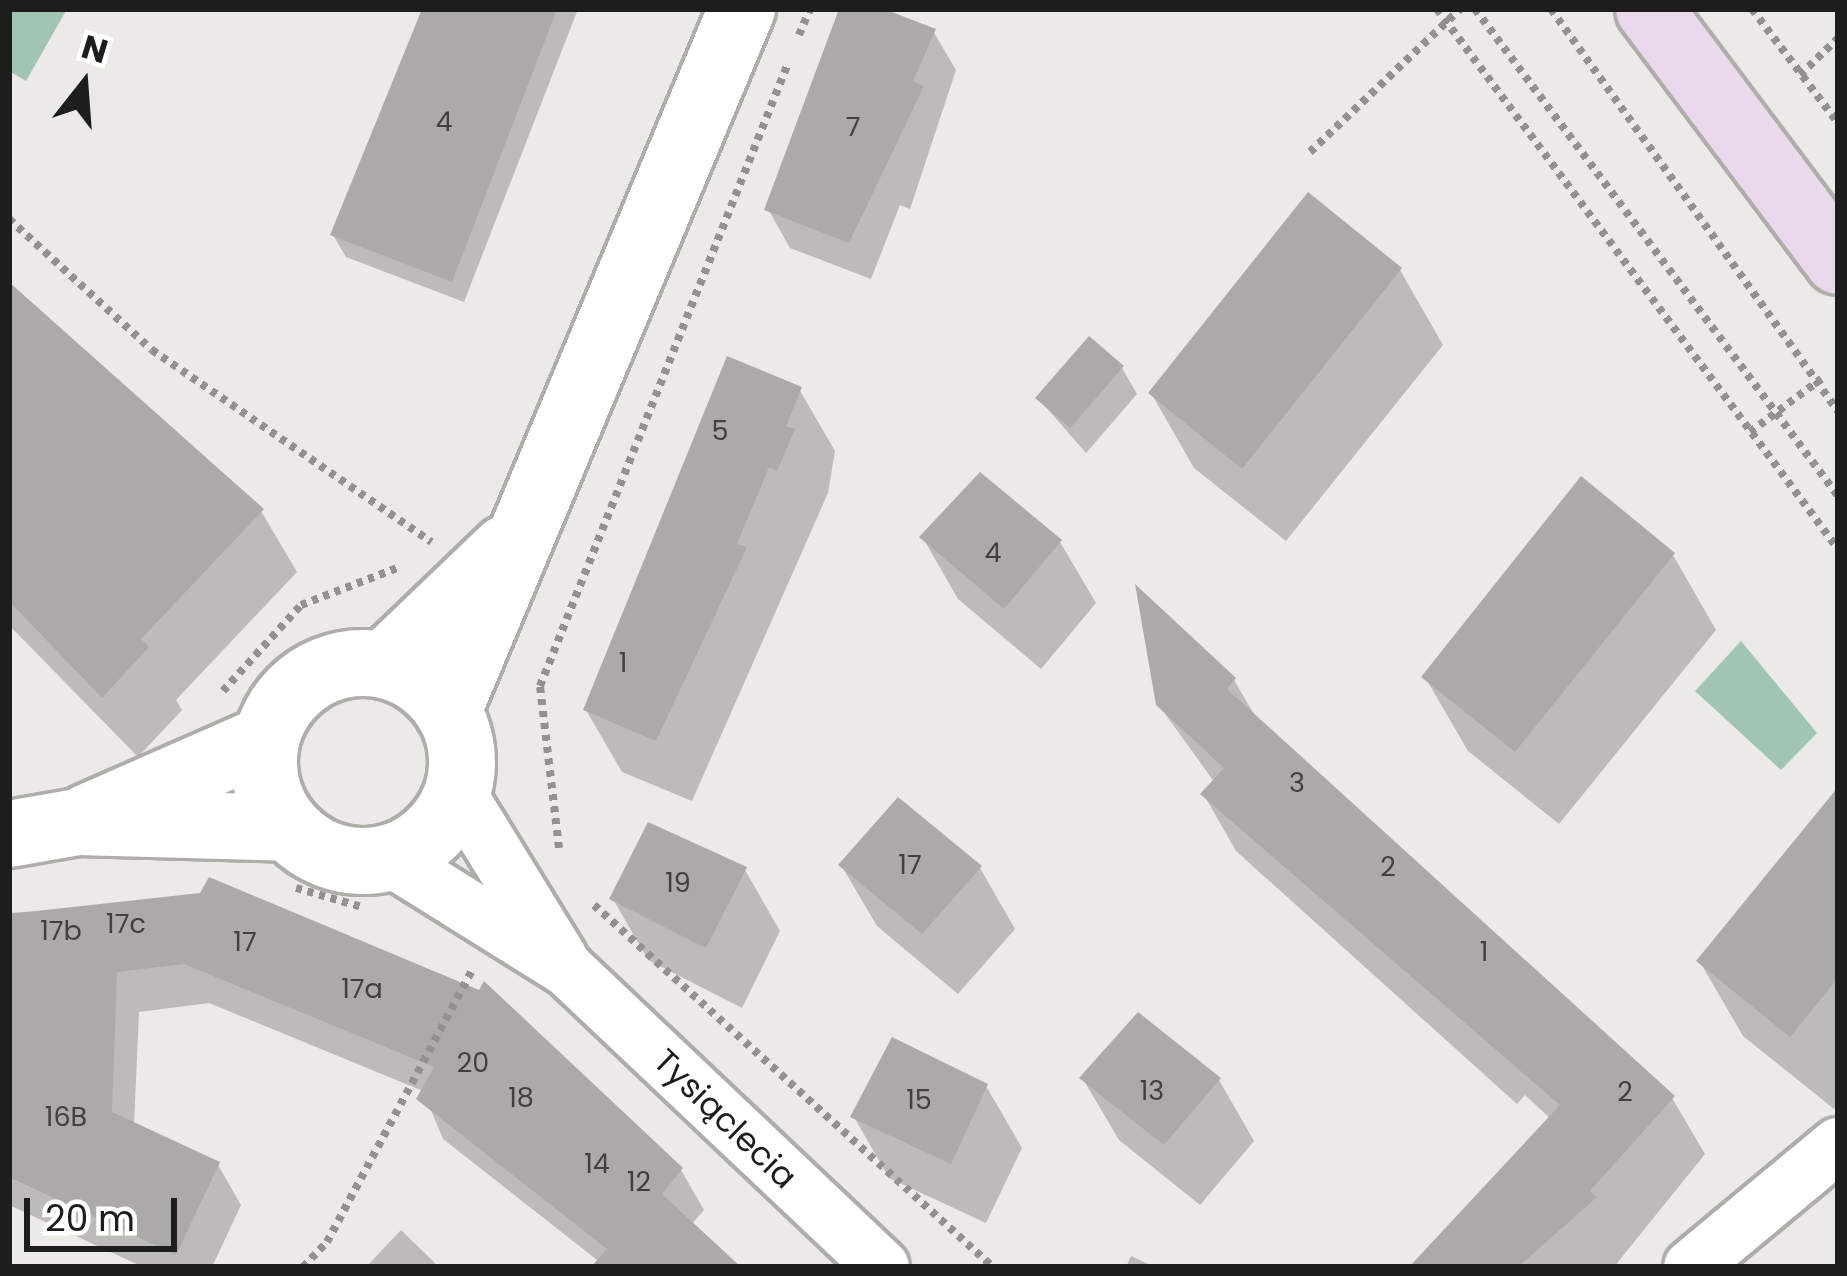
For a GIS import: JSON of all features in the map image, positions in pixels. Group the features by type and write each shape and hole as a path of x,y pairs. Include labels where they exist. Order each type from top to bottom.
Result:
{"main road":[{"path":"1649,9 1838,261"}],"street":[{"path":"568,970 458,792 448,711 582,406 742,9"},
{"path":"282,856 263,770 266,739 298,687 324,671 384,665 529,526"},
{"path":"384,665 448,711"},
{"path":"9,834 78,822 266,739"},
{"path":"379,884 431,833 458,792"},
{"path":"78,822 282,856 334,858 379,884 568,970"},
{"name":"Tysiąclecia","path":"568,970 882,1267"},
{"path":"1691,1267 1838,1144"}],"path":[{"path":"563,859 540,686 810,9"},
{"path":"1437,9 1838,549"},
{"path":"1310,152 1460,9"},
{"path":"1475,9 1838,496"},
{"path":"1551,9 1821,379 1838,411"},
{"path":"1752,9 1838,123"},
{"path":"1800,75 1838,38"},
{"path":"9,219 152,350 442,550"},
{"path":"1750,432 1821,379"},
{"path":"208,709 301,605 442,550 453,539"},
{"path":"282,856 379,884"},
{"path":"575,889 993,1267"},
{"path":"459,952 494,978"},
{"path":"303,1267 327,1242 475,964"}],"green space":[{"path":"9,9 67,9 26,81 9,71"},
{"path":"1741,641 1817,733 1781,770 1695,691"}],"building":[{"path":"422,9 557,9 452,282 330,235"},
{"path":"839,9 884,9 936,29 913,81 924,86 849,243 764,210"},
{"path":"1308,192 1402,268 1242,469 1148,393"},
{"path":"9,282 264,509 141,639 149,647 102,698 9,601"},
{"path":"1089,336 1124,366 1070,428 1035,398"},
{"path":"727,356 802,387 786,426 795,429 777,471 769,467 737,544 747,547 656,741 583,710"},
{"path":"980,472 1062,540 1004,609 919,537"},
{"path":"1581,476 1675,553 1515,752 1421,677"},
{"path":"1135,584 1236,678 1227,689 1675,1096 1590,1191 1597,1197 1518,1267 1409,1267 1560,1105 1200,794 1224,768 1156,705"},
{"path":"1838,787 1838,978 1790,1037 1696,961"},
{"path":"898,797 982,866 922,934 838,865"},
{"path":"648,822 747,867 706,948 609,899"},
{"path":"209,877 479,990 484,981 683,1168 662,1194 741,1267 591,1267 607,1249 416,1099 434,1067 184,964 117,972 112,1112 220,1162 176,1255 9,1177 9,914 200,893"},
{"path":"1138,1012 1221,1078 1164,1145 1079,1078"},
{"path":"892,1037 988,1084 951,1164 850,1117"}]}
